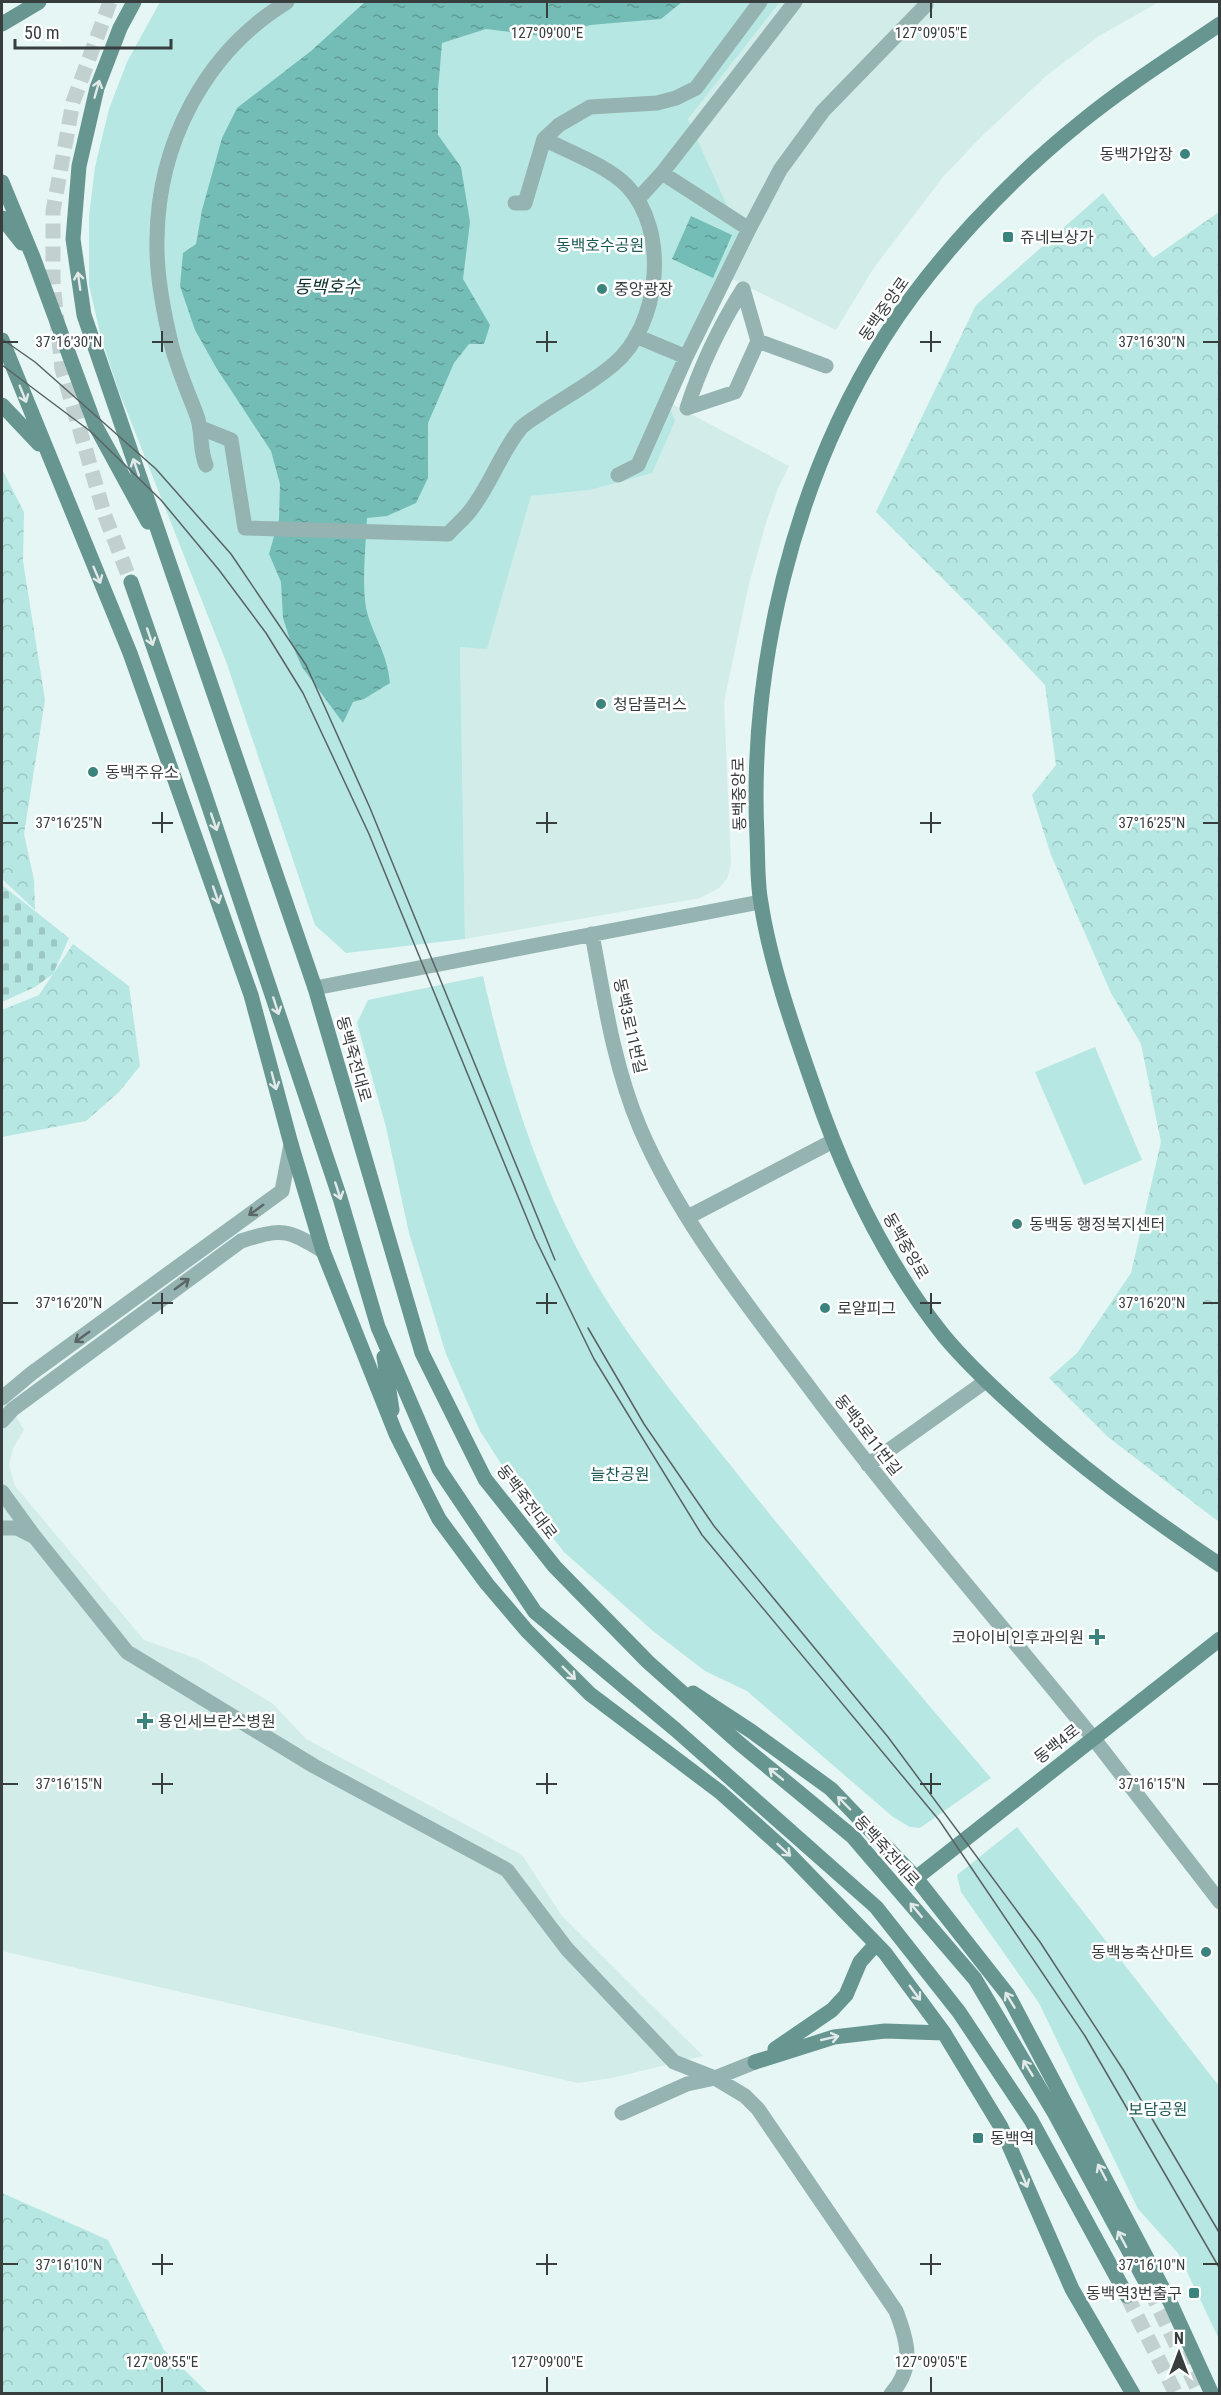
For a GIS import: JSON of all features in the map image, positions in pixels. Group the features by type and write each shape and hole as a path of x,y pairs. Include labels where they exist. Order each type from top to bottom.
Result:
{"main road":[{"path":"2,24 39,2"},
{"path":"134,2 120,28 97,88 79,166 72,239 84,315 169,562"},
{"name":"동백중앙로","path":"1220,24 1110,100 1050,148 945,257 884,337 814,481 790,556 773,624 756,740 760,902 804,1059 833,1141 872,1224 916,1299 946,1339 986,1381 1055,1444 1101,1481 1220,1566"},
{"path":"2,182 33,257 95,425 169,562"},
{"path":"2,218 33,257"},
{"path":"2,340 45,451 138,675 251,994 291,1144 323,1251 396,1434 439,1519 487,1584 527,1631 590,1694 720,1792 787,1852 885,1953 944,2033 1001,2127 1072,2289 1133,2394"},
{"path":"2,405 45,451"},
{"name":"동백죽전대로","path":"169,562 315,988 422,1353 485,1479 555,1567 648,1662 739,1743 854,1837 975,1979 1054,2114 1150,2290"},
{"path":"131,582 336,1187 382,1339 440,1469 535,1612 684,1738 876,1907 959,2012 1031,2120 1127,2296"},
{"path":"382,1339 396,1434"},
{"path":"527,1631 591,1658"},
{"name":"동백4로","path":"916,1878 1220,1639"},
{"path":"648,1662 751,1731 831,1789 916,1878 1008,1995 1170,2302 1212,2394"},
{"path":"755,2062 832,2010 846,1995 860,1962 876,1944"},
{"path":"755,2062 804,2045 852,2034 885,2031 944,2033"}],"street":[{"path":"206,465 201,454 201,428 172,345 162,297 157,241 163,184 170,155 183,121 206,78 243,33 287,2"},
{"path":"515,203 525,204 544,139 559,125 590,107 657,103 676,98 696,88 760,2"},
{"path":"638,199 662,173 795,2"},
{"path":"618,475 638,465 686,357 780,170 823,111 926,4"},
{"path":"201,428 231,440 245,528 448,534 471,510 521,428 601,375 616,362 636,336 654,286 653,240 638,199 626,184 612,174 544,139"},
{"path":"662,173 749,229"},
{"path":"743,289 758,340 753,369 735,392 687,408 709,350 725,317 743,289"},
{"path":"636,336 686,357"},
{"path":"758,340 826,366"},
{"path":"315,988 760,902"},
{"name":"동백3로11번길","path":"592,934 613,1042 626,1089 653,1155 688,1217 766,1330 868,1465 1093,1739 1220,1902"},
{"path":"688,1217 833,1141"},
{"path":"2,1398 32,1373 282,1191 291,1144"},
{"path":"2,1421 13,1409 241,1241 281,1231 293,1234 323,1251"},
{"path":"868,1465 986,1381"},
{"path":"2,1492 34,1536 127,1652 314,1766 507,1870 567,1949 674,2062 716,2078 745,2096 758,2109 896,2311 906,2337 908,2366 898,2386 891,2394"},
{"path":"2,1528 17,1528 34,1536"},
{"path":"622,2113 687,2084 716,2078 755,2062"}],"shaded area":[{"path":"780,2 1159,2 1099,36 1046,76 982,136 942,178 873,269 836,330 730,278 688,119"},
{"path":"668,402 789,466 778,488 765,526 748,588 724,702 731,864 727,879 719,888 700,898 465,939 460,647 487,648 531,496 590,490"},
{"name":"용인세브란스병원","path":"2,1392 24,1430 13,1448 9,1465 15,1486 144,1640 198,1659 272,1703 306,1739 522,1855 562,1916 703,2056 612,2078 578,2083 2,1951"}],"green space":[{"name":"동백호수공원","path":"160,2 780,2 688,119 745,246 668,402 675,421 652,473 590,490 531,496 487,649 460,647 465,939 346,953 315,925 227,664 118,389 101,337 89,285 89,216 95,167 109,109 127,62"},
{"path":"1103,193 1153,258 1219,212 1219,1522 1108,1437 1049,1378 1077,1353 1131,1273 1161,1142 1141,1044 1111,993 1051,855 1032,795 1056,765 1045,685 876,512 976,305"},
{"path":"2,469 24,512 23,561 45,700 24,834 34,880 35,910 2,879"},
{"path":"2,885 69,938 53,974 35,987 2,1002"},
{"path":"73,944 129,986 140,1066 119,1092 86,1121 2,1137 2,1010 39,995"},
{"name":"늘찬공원","path":"483,976 503,1055 542,1173 576,1247 612,1309 666,1384 773,1519 991,1778 920,1828 910,1827 893,1817 747,1691 705,1671 653,1631 564,1552 530,1509 480,1431 446,1354 409,1233 386,1127 357,1023 368,1000"},
{"path":"1095,1047 1142,1160 1084,1185 1035,1072"},
{"name":"보담공원","path":"1017,1827 1219,2086 1219,2339 1178,2253 1138,2209 1039,2003 961,1892 957,1875"},
{"path":"2,2193 108,2240 164,2350 208,2393 2,2393"}],"water":[{"name":"동백호수","path":"365,2 682,2 661,19 590,25 548,37 486,29 442,43 438,90 438,135 461,167 470,222 463,279 490,325 484,344 469,344 454,363 428,423 428,478 416,503 387,516 367,518 365,602 386,662 390,683 364,699 353,702 343,723 302,667 283,618 281,582 269,554 279,519 280,484 271,451 217,369 195,330 180,286 183,253 196,244 202,210 222,138 237,108 311,51"},
{"path":"691,216 732,235 713,278 672,259"}],"tunnel":[{"path":"110,2 73,102 53,211 53,282 62,369 105,516 131,582"},
{"path":"1150,2290 1200,2394"},
{"path":"1127,2296 1176,2394"}],"tram line":[{"path":"2,339 35,362 156,469 231,554 306,665 370,808 555,1260"},
{"path":"2,365 90,431 161,500 219,570 266,633 303,693 369,834 535,1238 594,1359 702,1535 939,1820 1085,2036 1220,2269"},
{"path":"588,1328 644,1424 714,1526 888,1737 1040,1942 1124,2071 1220,2234"}],"place":[{"name":"동백가압장","path":"1185,154"},
{"name":"쥬네브상가","path":"1008,237"},
{"name":"중앙광장","path":"602,289"},
{"name":"청담플러스","path":"601,704"},
{"name":"동백주유소","path":"93,772"},
{"name":"동백동 행정복지센터","path":"1017,1224"},
{"name":"로얄피그","path":"825,1308"},
{"name":"코아이비인후과의원","path":"1097,1637"},
{"name":"용인세브란스병원","path":"145,1721"},
{"name":"동백농축산마트","path":"1206,1952"},
{"name":"동백역","path":"978,2138"},
{"name":"동백역3번출구","path":"1194,2293"}]}
